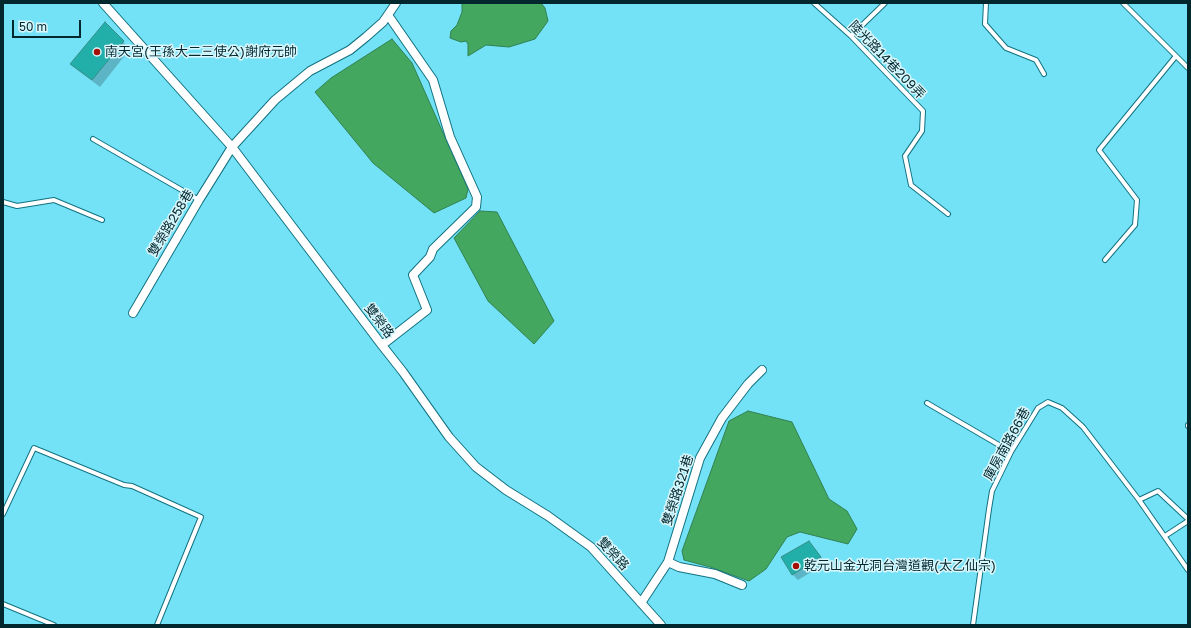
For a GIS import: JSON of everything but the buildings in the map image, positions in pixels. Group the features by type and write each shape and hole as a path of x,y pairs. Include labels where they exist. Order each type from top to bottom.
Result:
{"street":[{"name":"雙榮路","path":"103,3 232,147 403,372 449,437 476,467 506,490 548,516 591,547 661,625"},
{"name":"雙榮路258巷","path":"132,313 232,147 275,100 310,72 350,50 383,22 396,3"},
{"path":"382,345 427,310 413,275 430,257 433,249 476,207 477,197 450,137 434,80 388,15"},
{"name":"雙榮路321巷","path":"641,603 668,562 700,458 722,418 748,384 762,370"},
{"path":"668,562 679,567 715,574 742,585"}],"lane":[{"name":"陸光路14巷209弄","path":"814,3 851,36 923,112 922,132 905,156 911,185 948,214"},
{"path":"851,36 885,3"},
{"path":"986,3 985,24 1006,48 1036,60 1044,74"},
{"path":"1123,3 1188,68"},
{"path":"1105,260 1135,225 1138,200 1099,150 1176,56"},
{"path":"93,139 199,200"},
{"path":"3,202 17,206 54,200 102,220"},
{"name":"庫房南路66巷","path":"973,625 992,491 1011,452 1038,408 1048,402 1062,408 1083,427 1139,500 1188,570"},
{"path":"927,403 1011,452"},
{"path":"3,514 34,448 124,485 132,486 201,517 157,625"},
{"path":"1139,500 1158,491 1188,520 1165,536"},
{"path":"3,604 54,625"}],"shaded area":[{"path":"462,3 541,3 545,8 548,21 535,39 509,47 486,45 468,56 468,44 466,41 461,42 450,38 451,31 457,25 462,12"},
{"path":"392,39 412,63 468,189 466,198 434,213 373,163 315,92 331,78"},
{"path":"480,211 497,212 554,321 534,344 488,301 454,238"},
{"path":"748,411 792,422 829,499 847,511 857,529 848,544 800,532 787,537 766,569 749,581 710,567 684,560 682,551 729,421"}],"place":[{"name":"南天宮(王孫大二三使公)謝府元帥","path":"97,52"},
{"name":"乾元山金光洞台灣道觀(太乙仙宗)","path":"796,566"}]}
